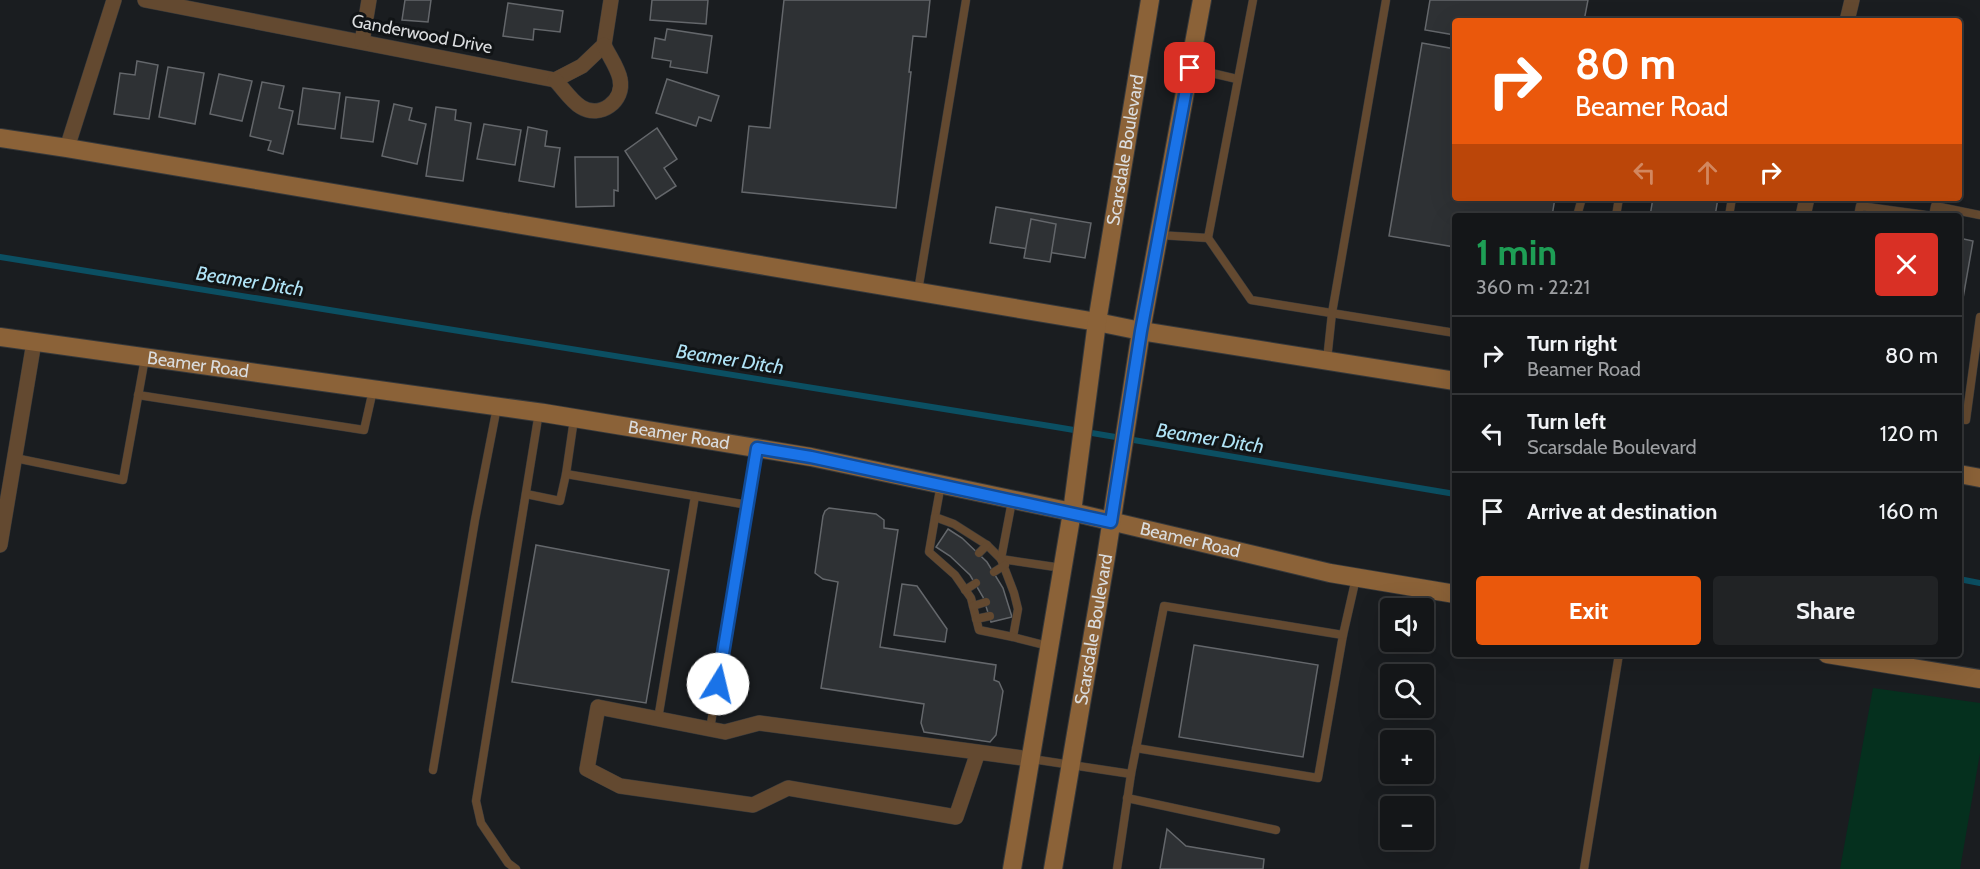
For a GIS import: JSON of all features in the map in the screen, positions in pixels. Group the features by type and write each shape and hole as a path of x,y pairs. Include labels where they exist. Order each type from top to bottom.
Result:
{"main road":[{"name":"Scarsdale Boulevard","path":"1012,869 1072,512 1097,322 1150,0"},
{"name":"Scarsdale Boulevard","path":"1053,869 1137,353 1202,0"},
{"path":"0,138 1141,331 1452,381"},
{"name":"Beamer Road","path":"0,337 574,417 811,457 1072,512 1330,573 1452,594"},
{"path":"1962,475 1980,478"},
{"path":"1845,657 1980,679"}],"street":[{"path":"67,148 114,0"},
{"name":"Ganderwood Drive","path":"145,0 555,80"},
{"path":"362,42 369,0"},
{"path":"604,45 582,66 555,80 579,107 589,111 599,111 609,107 616,100 620,90 620,80 604,45 611,0"},
{"path":"1848,18 1852,0"},
{"path":"0,545 6,477 15,458 34,342"},
{"path":"978,752 956,817 788,788 753,805 620,786 587,769 598,707 725,732 759,723 978,752 1030,759"}],"lane":[{"path":"918,292 966,0"},
{"path":"1253,0 1208,238 1251,300 1452,333"},
{"path":"1327,360 1332,313 1386,0"},
{"path":"1190,68 1237,79"},
{"path":"1859,213 1860,206 1911,213"},
{"path":"1934,213 1935,206 1980,215"},
{"path":"1158,235 1208,238"},
{"path":"1962,419 1966,420 1980,317"},
{"path":"15,458 123,480 145,358"},
{"path":"138,395 364,430 373,389"},
{"path":"433,770 475,519 497,406"},
{"path":"516,869 508,863 481,823 476,801 539,412"},
{"path":"526,494 560,501 574,417"},
{"path":"710,729 757,448"},
{"path":"566,474 748,505"},
{"path":"941,484 929,552 956,576 971,598 979,630 1050,646"},
{"path":"658,719 695,496"},
{"path":"1012,499 1003,562 1014,610 1013,638"},
{"path":"935,517 964,535 987,545 1003,562 1062,568"},
{"path":"979,553 987,545"},
{"path":"935,557 939,549"},
{"path":"944,565 950,556"},
{"path":"994,572 1003,562"},
{"path":"956,576 964,568"},
{"path":"1136,748 1318,778 1343,634 1356,578"},
{"path":"965,590 976,583"},
{"path":"973,606 986,602"},
{"path":"1117,869 1131,774 1164,606 1343,634"},
{"path":"976,619 990,616"},
{"path":"1584,869 1618,657"},
{"path":"1030,759 1131,774"},
{"path":"1127,798 1276,830"}],"green space":[{"path":"1873,688 1980,703 1980,753 1960,869 1840,869"}],"building":[{"path":"405,0 431,0 428,22 402,20"},
{"path":"652,0 708,0 706,24 650,20"},
{"path":"784,0 930,0 926,37 913,36 896,208 742,192 749,126 770,128"},
{"path":"1430,0 1588,0 1585,18 1452,18 1452,34 1425,30"},
{"path":"508,3 563,11 560,32 534,29 533,40 503,36"},
{"path":"667,29 712,36 707,73 670,67 671,61 652,58 655,38 665,40"},
{"path":"1422,43 1452,48 1452,201 1554,201 1552,213 1452,213 1452,246 1389,236"},
{"path":"137,61 158,65 149,119 114,114 120,73 135,75"},
{"path":"168,67 204,73 195,124 159,117"},
{"path":"219,74 252,81 242,121 210,114"},
{"path":"667,79 719,96 711,121 699,117 696,126 656,113"},
{"path":"262,82 284,86 279,108 293,111 283,154 268,150 271,141 250,136"},
{"path":"303,88 340,93 335,129 298,124"},
{"path":"346,97 379,101 373,142 341,138"},
{"path":"394,104 412,108 409,120 426,124 417,164 382,156"},
{"path":"436,107 456,110 455,120 471,123 463,181 426,176"},
{"path":"484,124 521,130 515,165 477,159"},
{"path":"528,127 547,131 545,146 560,148 554,187 519,181"},
{"path":"657,128 677,159 664,168 676,186 656,199 625,151"},
{"path":"575,157 618,157 618,191 614,190 614,206 576,207"},
{"path":"1652,201 1718,201 1716,213 1650,213"},
{"path":"996,207 1091,223 1085,258 990,243"},
{"path":"1031,219 1056,224 1050,262 1024,258"},
{"path":"1962,239 1973,241 1962,304"},
{"path":"829,508 876,514 884,520 884,528 898,530 880,647 996,665 994,680 999,682 1003,691 996,735 990,742 924,732 921,723 924,704 821,688 838,582 823,579 815,573 823,516"},
{"path":"948,529 962,538 987,562 1003,588 1012,617 991,622 983,597 970,575 950,556 936,547"},
{"path":"536,545 669,570 646,703 512,682"},
{"path":"902,584 917,586 947,629 945,642 894,635"},
{"path":"1194,645 1318,665 1303,757 1179,737"},
{"path":"1167,829 1186,846 1264,859 1263,869 1160,869"}],"waterway":[{"name":"Beamer Ditch","path":"0,257 1056,427 1452,493"},
{"name":"Beamer Ditch","path":"1962,580 1980,583"}],"route":[{"path":"718,684 757,448 811,457 1111,522 1141,331 1190,68"}]}
